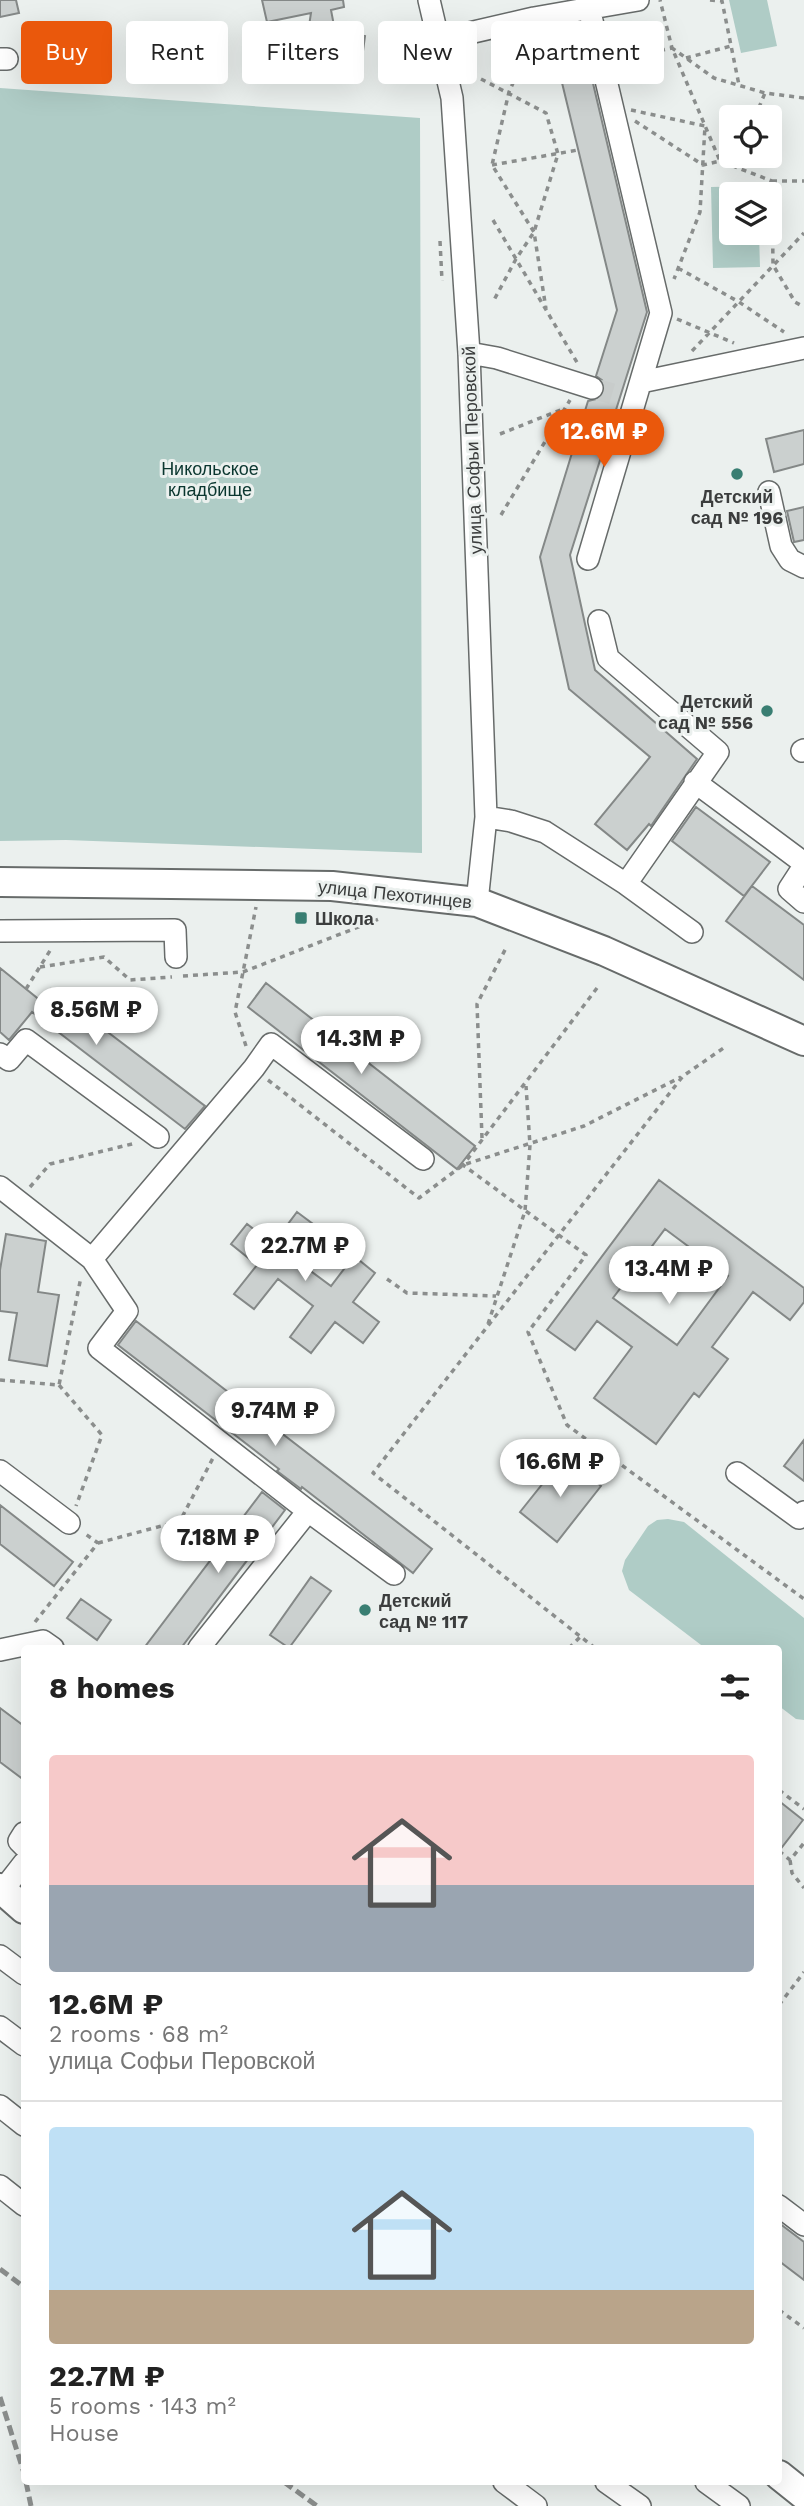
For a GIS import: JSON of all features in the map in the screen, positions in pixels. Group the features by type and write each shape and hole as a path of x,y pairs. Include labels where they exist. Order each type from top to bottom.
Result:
{"main road":[{"name":"улица Пехотинцев","path":"0,881 332,886 477,902 604,951 804,1041"},
{"path":"1,1889 21,1906"},
{"path":"782,2477 804,2495"}],"street":[{"name":"улица Софьи Перовской","path":"429,0 434,21"},
{"path":"477,31 534,18 638,0"},
{"path":"589,8 592,21"},
{"name":"улица Софьи Перовской","path":"449,84 469,353 486,817 477,902"},
{"path":"588,559 633,393 661,313 607,84"},
{"path":"633,393 669,376 764,356 799,343"},
{"path":"469,353 497,358 592,388"},
{"path":"769,492 781,546 790,560 804,568"},
{"path":"599,621 608,658 718,752 626,884"},
{"path":"695,782 804,864 789,889 804,902"},
{"path":"486,817 545,831 626,884 692,932"},
{"path":"0,931 175,930 176,957"},
{"path":"0,1054 9,1060 26,1040 158,1137"},
{"path":"92,1259 254,1069 271,1044 423,1159"},
{"path":"0,1187 92,1259 128,1311 99,1348 307,1511 394,1574"},
{"path":"0,1471 69,1523"},
{"path":"737,1473 799,1518 804,1512"},
{"path":"201,1645 307,1511"},
{"path":"27,1645 43,1642 48,1645"},
{"path":"0,1650 21,1646"},
{"path":"1,1889 21,1866"},
{"path":"0,1956 21,1972"},
{"path":"0,2027 21,2043"},
{"path":"0,2106 21,2123"},
{"path":"0,2186 21,2203"},
{"path":"782,2208 804,2225"},
{"path":"508,2485 536,2506"},
{"path":"610,2485 640,2506"},
{"path":"710,2485 739,2506"}],"path":[{"path":"660,0 672,48 719,159"},
{"path":"710,0 722,1 739,86"},
{"path":"534,18 534,38 509,92 492,165 534,232 547,311"},
{"path":"686,58 731,46"},
{"path":"664,50 672,48 714,78 765,93 804,98"},
{"path":"481,79 546,113 558,154 534,232 494,300"},
{"path":"760,105 765,93"},
{"path":"612,106 705,126"},
{"path":"612,106 703,165 719,161"},
{"path":"705,126 700,212 661,313 764,356"},
{"path":"492,165 578,150"},
{"path":"739,168 772,181 804,181"},
{"path":"772,181 773,265 795,302 804,307"},
{"path":"669,376 804,233"},
{"path":"440,239 442,281"},
{"path":"678,268 739,302 799,343"},
{"path":"500,434 565,408"},
{"path":"256,906 236,1012 254,1069 419,1198 463,1165 597,988"},
{"path":"40,967 104,957 130,980 243,972 379,919"},
{"path":"482,1140 477,1004 506,948"},
{"path":"463,1165 584,1126 683,1076 724,1046"},
{"path":"591,1645 373,1473 683,1076"},
{"path":"486,1329 525,1211 530,1144 526,1083"},
{"path":"18,1201 50,1164 158,1137"},
{"path":"463,1165 586,1255 528,1332 567,1425 804,1599"},
{"path":"387,1279 407,1293 496,1296"},
{"path":"99,1543 180,1521 222,1442"},
{"path":"572,1645 580,1637"},
{"path":"782,1792 804,1809"},
{"path":"790,1860 804,1843"},
{"path":"782,1853 790,1860 792,1873 804,1888"},
{"path":"782,2001 804,1972"},
{"path":"782,2312 804,2328"}],"green space":[{"path":"729,0 767,0 777,46 741,53"},
{"name":"Никольское кладбище","path":"0,88 420,118 422,853 66,840 0,841"},
{"path":"711,187 719,187 719,245 759,245 760,267 713,268"},
{"path":"657,1520 684,1522 804,1618 804,1720 796,1719 782,1708 782,1645 701,1645 629,1590 622,1571 625,1560 648,1526"}],"building":[{"path":"0,0 16,0 19,13 0,17"},
{"path":"262,0 343,0 344,7 331,10 333,21 310,21 311,13 267,21"},
{"path":"562,84 593,84 647,312 570,555 595,670 697,759 651,826 649,824 627,850 595,824 650,757 569,689 540,557 588,401 600,398 605,391 602,380 596,376 617,310"},
{"path":"804,430 804,464 774,472 766,439"},
{"path":"804,507 804,540 794,542 787,511"},
{"path":"696,807 770,862 744,896 672,841"},
{"path":"752,886 804,925 804,980 726,921"},
{"path":"0,968 41,1001 51,989 205,1106 185,1129 32,1012 9,1040 0,1032"},
{"path":"266,983 475,1146 457,1169 248,1007"},
{"path":"659,1180 804,1288 804,1302 790,1320 753,1292 712,1347 728,1359 699,1397 694,1393 656,1444 594,1398 632,1347 597,1321 575,1350 547,1330","holes":["665,1229 728,1276 677,1345 613,1298"]},
{"path":"297,1212 317,1227 293,1258 331,1286 354,1256 375,1273 353,1302 379,1322 363,1343 335,1322 311,1353 290,1337 313,1306 278,1279 254,1309 234,1294 257,1265 231,1244 247,1224 273,1244"},
{"path":"6,1234 46,1241 38,1292 59,1295 47,1366 9,1360 17,1313 0,1311 0,1270"},
{"path":"136,1321 432,1549 413,1573 302,1487 301,1489 277,1471 279,1469 118,1345"},
{"path":"804,1440 804,1481 784,1466"},
{"path":"564,1457 601,1486 557,1542 520,1512"},
{"path":"262,1492 285,1510 183,1645 146,1645"},
{"path":"0,1505 73,1562 54,1586 0,1544"},
{"path":"311,1577 331,1591 291,1645 285,1645 270,1635"},
{"path":"81,1599 111,1620 97,1640 67,1618"},
{"path":"0,1708 21,1724 21,1778 0,1762"},
{"path":"782,1803 803,1820 782,1847"},
{"path":"782,2225 804,2242 804,2280 782,2263"}],"tunnel":[{"path":"592,388 620,396"}],"railway":[{"path":"0,2269 21,2285"},
{"path":"0,2397 21,2464"},
{"path":"27,2485 31,2506"},
{"path":"288,2485 317,2506"}],"place":[{"name":"Детский сад № 196","path":"737,474"},
{"name":"Детский сад № 556","path":"767,711"},
{"name":"Школа","path":"301,918"},
{"name":"Детский сад № 117","path":"365,1610"}]}
